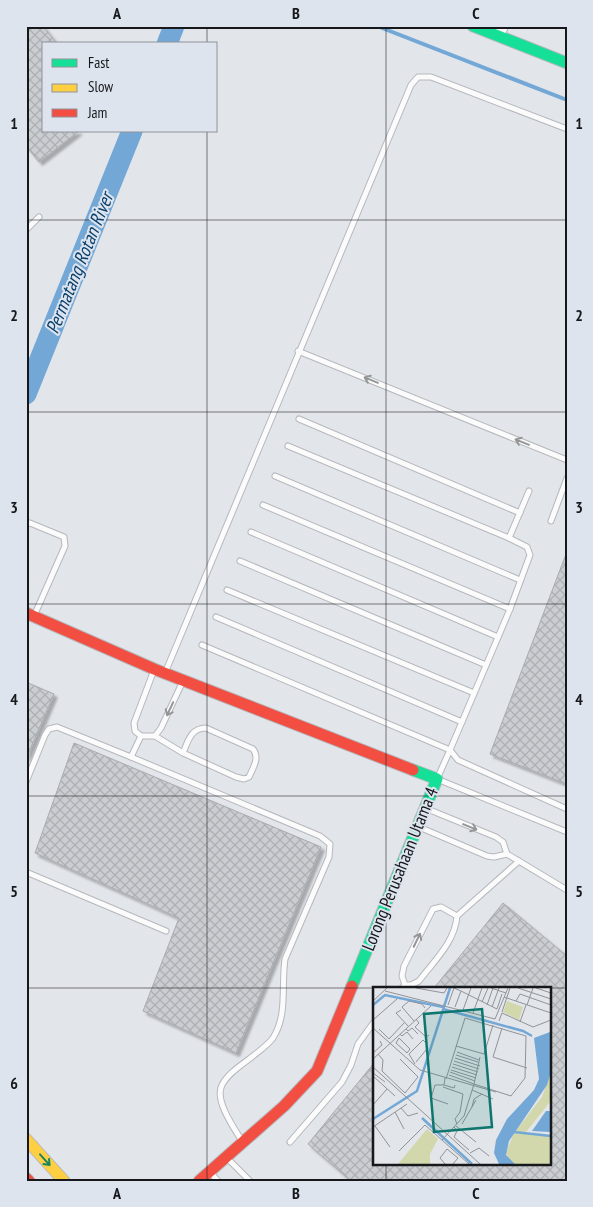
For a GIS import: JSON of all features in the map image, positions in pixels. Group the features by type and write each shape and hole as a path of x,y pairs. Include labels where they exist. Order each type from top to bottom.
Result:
{"main road":[{"path":"473,26 501,31 567,63"},
{"name":"Lorong Perusahaan Utama 4","path":"30,615 169,675 437,779 318,1071 284,1106 199,1181"},
{"path":"26,1139 64,1181"}],"lane":[{"path":"155,736 161,728 169,675 298,351 410,85 418,77 431,77 567,129"},
{"path":"26,230 39,217"},
{"path":"298,351 567,460"},
{"path":"299,419 520,513"},
{"path":"288,446 509,538 527,547 530,551 510,609 437,779 567,832"},
{"path":"275,476 520,580"},
{"path":"551,521 567,478"},
{"path":"509,538 529,491"},
{"path":"263,505 510,609"},
{"path":"26,524 30,523 64,537 65,546 30,615"},
{"path":"251,532 498,637"},
{"path":"240,561 486,665"},
{"path":"227,590 474,693"},
{"path":"216,617 462,722"},
{"path":"202,645 450,750 458,760 567,809"},
{"path":"169,675 134,723 135,731 141,736 155,736 183,753 244,779 249,777 257,759 253,749 206,728 200,728 192,732 183,753"},
{"path":"26,782 45,735 49,729 57,727 320,836 330,844 329,857 285,960 281,1021 272,1040 228,1077 221,1086 220,1096 225,1113 242,1143"},
{"path":"131,757 141,736"},
{"path":"425,808 496,837 503,842 507,854 567,890"},
{"path":"418,826 487,856 494,857 507,854"},
{"path":"457,916 441,907 433,909 404,966 402,976 404,986 419,981 452,938 456,928 457,916 519,861"},
{"path":"26,872 166,931"},
{"path":"290,1142 342,1082 351,1065 358,1044 373,1023"},
{"path":"226,1157 250,1181"},
{"path":"210,1171 218,1181"}],"building":[{"path":"26,26 43,26 55,42 42,42 42,132 78,132 39,162 26,146"},
{"path":"567,555 567,784 490,754"},
{"path":"26,682 54,694 26,759"},
{"path":"74,743 321,847 236,1053 143,1011 179,918 35,853"},
{"path":"503,903 567,956 567,1181 351,1181 308,1144 373,1064 373,1164 550,1164 550,987 435,987"}],"waterway":[{"name":"Permatang Rotan River","path":"168,42 174,26"},
{"path":"377,26 567,100"},
{"name":"Permatang Rotan River","path":"26,394 132,132"}],"traffic: fast":[{"path":"473,26 567,63"},
{"path":"352,986 437,779 413,770"}],"traffic: slow":[{"path":"26,1139 64,1181"}],"traffic: jam":[{"path":"26,613 154,669 413,770"},
{"path":"199,1181 284,1106 317,1071 352,986"},
{"path":"26,1178 29,1181"}]}
